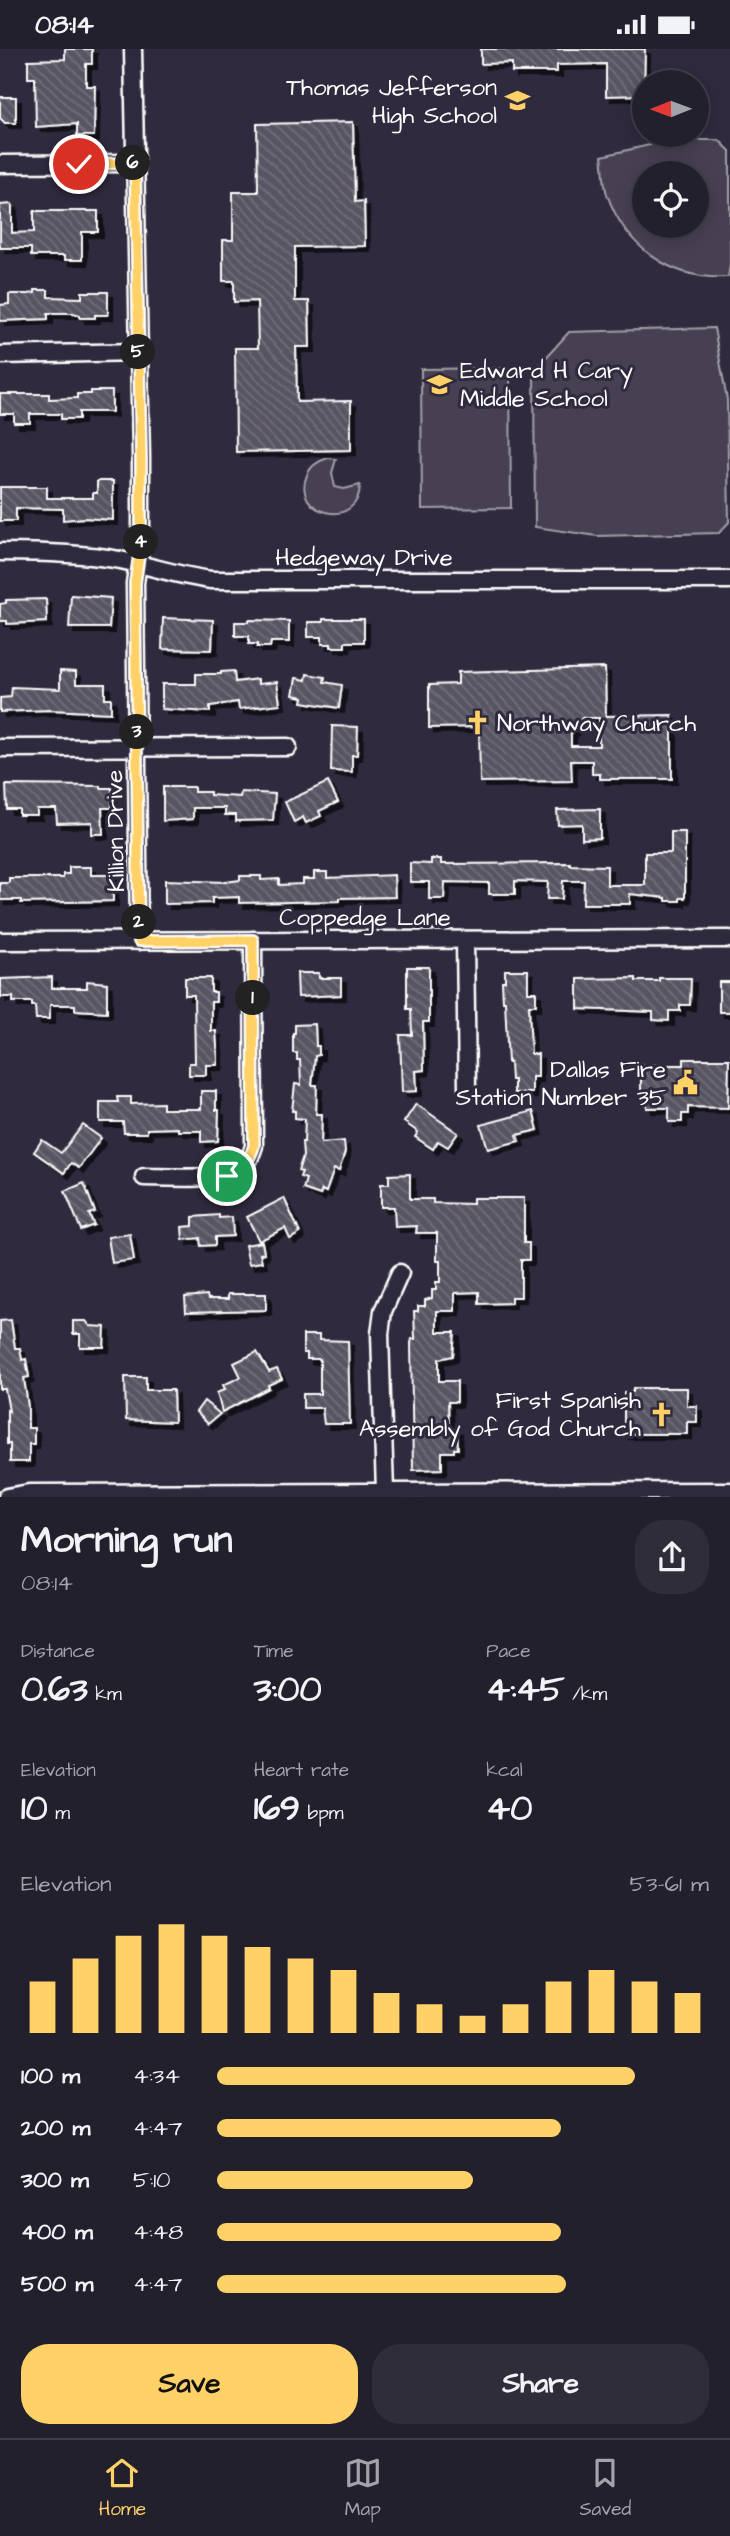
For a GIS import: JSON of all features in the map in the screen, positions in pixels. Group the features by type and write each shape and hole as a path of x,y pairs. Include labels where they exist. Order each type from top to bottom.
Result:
{"street":[{"name":"Killion Drive","path":"133,49 141,542 135,583 139,941"},
{"path":"0,165 135,163"},
{"path":"0,355 138,352"},
{"name":"Hedgeway Drive","path":"0,552 47,552 120,560 187,577 235,580 730,580"},
{"path":"0,748 288,747"},
{"name":"Coppedge Lane","path":"0,941 730,939"},
{"path":"144,1177 227,1176 240,1170 250,1158 254,1146 253,940"},
{"path":"465,940 467,1088"},
{"path":"385,1492 380,1334 383,1311 400,1273"},
{"path":"7,1496 29,1493 730,1491"}],"shaded area":[{"path":"709,140 719,140 730,151 728,277 707,277 670,266 653,257 632,238 709,238 709,161 632,161 632,238 615,213 605,185 602,156 641,147 709,147"},
{"path":"714,328 727,400 729,522 719,533 597,536 535,527 534,371 569,332"},
{"path":"510,368 511,508 422,509 421,369"},
{"path":"328,458 336,459 332,473 335,487 344,489 360,485 357,500 349,509 338,513 316,508 308,500 304,489 311,469"}],"building":[{"path":"65,49 92,49 92,64 86,64 86,86 95,86 94,136 77,136 77,124 36,127 35,78 28,78 28,60 65,59"},
{"path":"481,49 645,49 645,70 632,70 632,95 606,96 606,64 557,65 557,72 512,72 512,63 481,64"},
{"path":"0,97 16,97 16,123 5,123 0,118"},
{"path":"353,122 355,202 364,201 365,246 295,247 295,301 309,301 310,347 296,347 297,402 351,401 351,450 236,452 235,348 258,348 257,301 234,302 234,281 223,281 223,240 233,240 233,192 258,192 257,124"},
{"path":"12,204 12,233 34,232 34,211 98,211 98,232 82,232 82,260 64,260 64,256 31,256 31,248 0,248 0,205"},
{"path":"35,290 48,290 48,297 82,298 82,292 108,292 108,315 80,318 80,315 73,313 48,313 48,319 0,321 0,305 9,304 9,294 35,293"},
{"path":"91,391 112,391 112,412 79,412 79,419 61,419 61,414 30,414 30,423 14,423 14,414 0,414 0,394 49,394 49,399 77,398 77,394 91,394"},
{"path":"97,481 113,481 113,520 63,520 63,509 16,508 16,521 0,521 0,487 47,487 47,498 93,498 93,493 97,493"},
{"path":"71,595 111,598 109,628 69,628"},
{"path":"46,599 47,622 7,624 7,621 0,621 0,604 6,603 6,600"},
{"path":"163,618 213,620 212,650 162,649"},
{"path":"323,619 364,619 364,642 345,642 345,647 331,647 331,644 322,644 322,637 308,637 308,622 323,622"},
{"path":"289,621 289,642 271,642 270,647 257,647 257,644 249,644 249,636 235,636 235,622"},
{"name":"Northway Church","path":"605,668 606,716 672,715 672,779 600,779 600,774 592,774 592,761 571,761 572,781 480,782 479,727 429,728 429,685 458,684 458,672","holes":["582,718 599,718 599,746 571,746 571,734"]},
{"path":"60,671 76,672 76,684 105,684 105,698 111,698 111,713 50,710 0,712 0,698 11,697 12,687 60,689"},
{"path":"234,671 235,682 258,679 258,684 277,682 280,704 239,709 238,702 210,706 210,712 162,709 162,684 196,684 196,674"},
{"path":"307,674 325,677 324,682 342,685 339,708 302,702 303,697 293,695 296,678 306,680"},
{"path":"332,726 358,727 357,755 352,755 352,772 331,771"},
{"path":"328,782 338,802 319,811 321,816 306,823 303,817 294,822 285,802"},
{"path":"6,785 112,788 112,808 102,808 103,834 92,834 92,822 57,823 56,809 37,809 37,815 19,815 19,809 7,809"},
{"path":"163,787 194,787 194,792 240,797 241,792 275,794 273,820 236,821 236,815 225,815 225,808 193,808 193,819 163,821"},
{"path":"600,809 600,838 582,839 582,824 558,825 557,810"},
{"path":"671,832 685,832 685,898 680,898 680,901 630,894 630,904 583,904 584,881 563,881 562,899 547,899 548,882 515,881 515,894 489,894 489,883 445,882 444,899 429,899 429,882 410,882 410,863 431,864 431,859 441,859 441,864 570,863 607,866 607,885 645,885 645,853 671,853"},
{"path":"69,867 91,867 91,875 113,875 113,901 21,903 21,900 0,900 0,883 9,883 9,878 63,878 63,874 69,874"},
{"path":"314,872 327,872 327,878 394,875 395,897 239,903 239,897 212,898 212,903 165,904 165,880 225,882 240,880 240,876 261,876 261,880 279,879 279,885 303,884 303,879 314,879"},
{"path":"407,967 429,967 429,1022 423,1022 424,1070 416,1071 417,1091 402,1092 400,1035 412,1035 411,1009 407,1009"},
{"path":"505,970 528,970 528,992 536,992 536,1005 529,1005 531,1054 538,1054 538,1077 532,1077 532,1093 514,1093 514,1080 511,1080 503,1001 502,981 505,981"},
{"path":"297,973 319,973 319,978 341,978 341,995 298,997"},
{"path":"52,977 52,988 87,988 87,981 107,983 107,1012 75,1010 75,1005 50,1005 50,1019 36,1019 32,1002 13,1002 13,997 1,997 1,979"},
{"path":"185,978 211,978 211,992 216,992 216,1002 211,1002 211,1031 216,1031 218,1060 217,1065 206,1065 206,1075 189,1075 189,1063 195,1063 194,995 185,995"},
{"path":"636,978 636,981 659,981 659,978 691,978 690,1005 680,1005 680,1011 669,1011 669,1021 653,1020 653,1012 578,1009 578,979"},
{"path":"719,982 730,982 730,1012 719,1012"},
{"path":"315,1024 319,1055 315,1056 312,1085 317,1085 316,1114 322,1114 321,1143 344,1141 345,1152 339,1171 334,1169 326,1192 322,1190 320,1195 303,1189 306,1179 300,1177 302,1172 298,1171 303,1156 305,1119 295,1118 295,1111 292,1111 295,1084 301,1085 300,1060 297,1060 297,1053 293,1053 295,1025"},
{"name":"Dallas Fire Station Number 35","path":"684,1059 729,1059 728,1108 688,1107 688,1114 682,1114 682,1122 669,1122 669,1108 647,1108 647,1093 641,1094 641,1065 684,1065"},
{"path":"201,1091 216,1091 216,1110 219,1110 218,1141 201,1142 201,1131 178,1131 178,1128 147,1129 147,1133 124,1133 123,1122 100,1122 100,1102 118,1102 117,1097 131,1097 131,1104 163,1103 163,1109 201,1109"},
{"path":"416,1104 458,1133 448,1147 438,1141 433,1149 415,1137 418,1132 404,1122"},
{"path":"533,1111 538,1130 517,1135 519,1141 488,1149 481,1125"},
{"path":"83,1125 101,1138 79,1168 71,1163 64,1173 34,1152 42,1140 61,1153"},
{"path":"410,1174 410,1199 433,1199 433,1203 473,1204 473,1198 524,1198 524,1243 529,1243 529,1260 521,1260 521,1297 511,1297 511,1303 479,1304 479,1292 455,1293 455,1311 437,1311 437,1332 455,1332 453,1356 439,1359 439,1381 457,1381 457,1402 448,1402 449,1429 457,1429 458,1449 454,1449 454,1452 442,1452 442,1469 413,1470 411,1343 412,1339 415,1339 414,1311 418,1311 418,1306 425,1306 425,1300 432,1298 432,1290 436,1290 436,1282 440,1282 437,1233 416,1233 417,1226 395,1227 394,1207 381,1207 381,1184 389,1184 389,1175"},
{"path":"84,1183 95,1212 89,1214 94,1225 81,1230 65,1191"},
{"path":"284,1198 300,1233 290,1239 285,1228 259,1241 247,1217"},
{"path":"219,1215 219,1218 232,1217 233,1236 215,1237 215,1245 201,1246 200,1238 183,1240 182,1227 193,1226 193,1217"},
{"path":"130,1234 134,1260 112,1263 108,1237"},
{"path":"262,1242 262,1262 249,1264 245,1245"},
{"path":"228,1294 266,1294 266,1310 186,1312 185,1297 207,1295 208,1299 228,1299"},
{"path":"11,1320 15,1348 20,1348 22,1360 26,1359 29,1377 24,1378 28,1428 34,1428 34,1444 29,1444 29,1462 10,1462 10,1444 7,1444 7,1410 9,1411 5,1389 0,1389 0,1321"},
{"path":"73,1321 86,1321 90,1326 105,1327 104,1347 80,1347 80,1334 73,1334"},
{"path":"303,1335 319,1335 319,1340 348,1341 350,1424 324,1424 322,1408 303,1408 303,1394 320,1394 320,1359 307,1359 307,1353 303,1353"},
{"path":"257,1352 269,1372 277,1369 282,1379 222,1412 217,1393 225,1389 223,1385 241,1377 234,1363"},
{"path":"125,1377 146,1377 146,1390 173,1390 174,1422 126,1420"},
{"name":"First Spanish Assembly of God Church","path":"633,1388 687,1388 687,1406 697,1406 697,1422 687,1422 687,1434 624,1434 624,1392 633,1392"},
{"path":"204,1401 220,1414 208,1424 196,1412"}],"place":[{"name":"Thomas Jefferson High School","path":"517,101"},
{"name":"Edward H Cary Middle School","path":"440,384"},
{"name":"Northway Church","path":"477,723"},
{"name":"Dallas Fire Station Number 35","path":"686,1083"},
{"name":"First Spanish Assembly of God Church","path":"661,1414"}],"route":[{"path":"79,164 135,163 141,457 141,542 135,583 139,941 253,940 254,1146 250,1158 240,1170 227,1176"}]}
